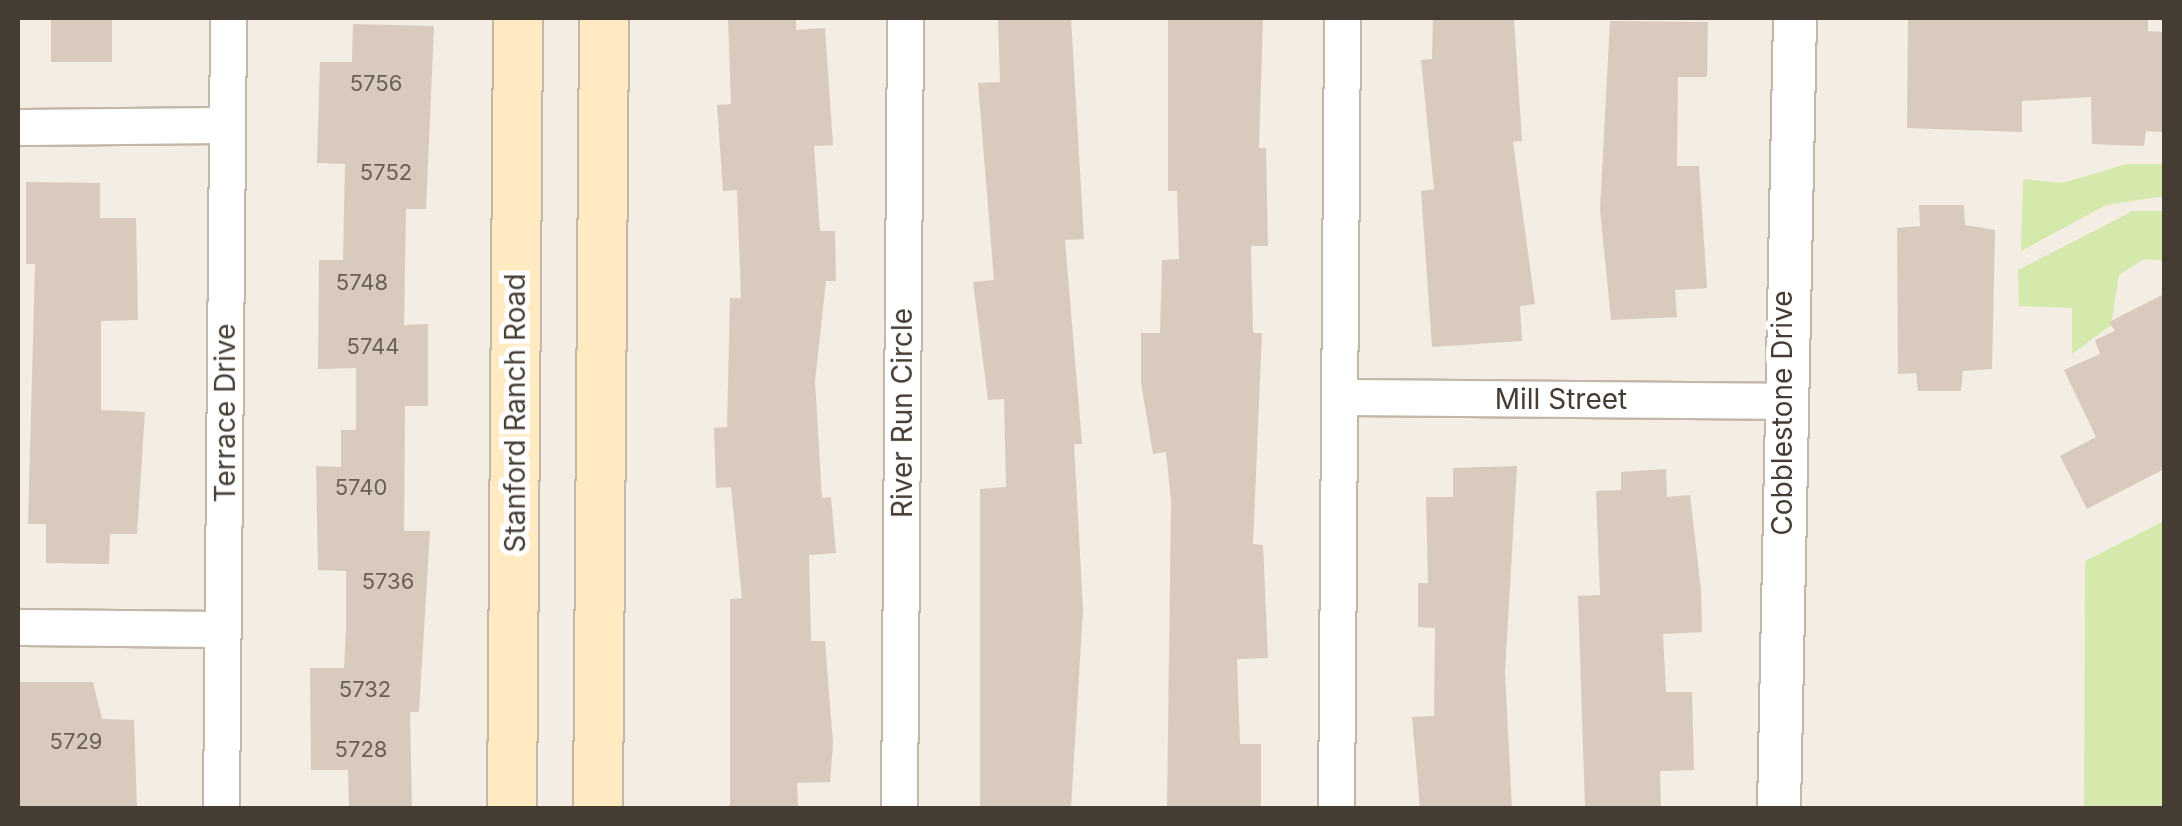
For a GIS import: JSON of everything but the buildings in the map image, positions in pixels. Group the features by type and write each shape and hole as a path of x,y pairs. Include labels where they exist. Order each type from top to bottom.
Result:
{"main road":[{"name":"Stanford Ranch Road","path":"512,808 518,18"},
{"path":"598,808 604,18"}],"street":[{"name":"Terrace Drive","path":"220,808 228,18"},
{"name":"River Run Circle","path":"899,808 905,18"},
{"path":"1336,808 1342,18"},
{"name":"Cobblestone Drive","path":"1779,808 1782,401 1795,18"},
{"path":"18,127 226,124"},
{"name":"Mill Street","path":"1339,397 1782,401"},
{"path":"18,627 223,628"}],"green space":[{"path":"2126,164 2164,164 2164,196 2106,205 2021,251 2023,179 2063,183"},
{"path":"2133,211 2164,211 2164,261 2144,259 2119,275 2111,325 2072,354 2072,308 2019,306 2018,270"},
{"path":"2164,521 2164,808 2084,808 2085,561"}]}
